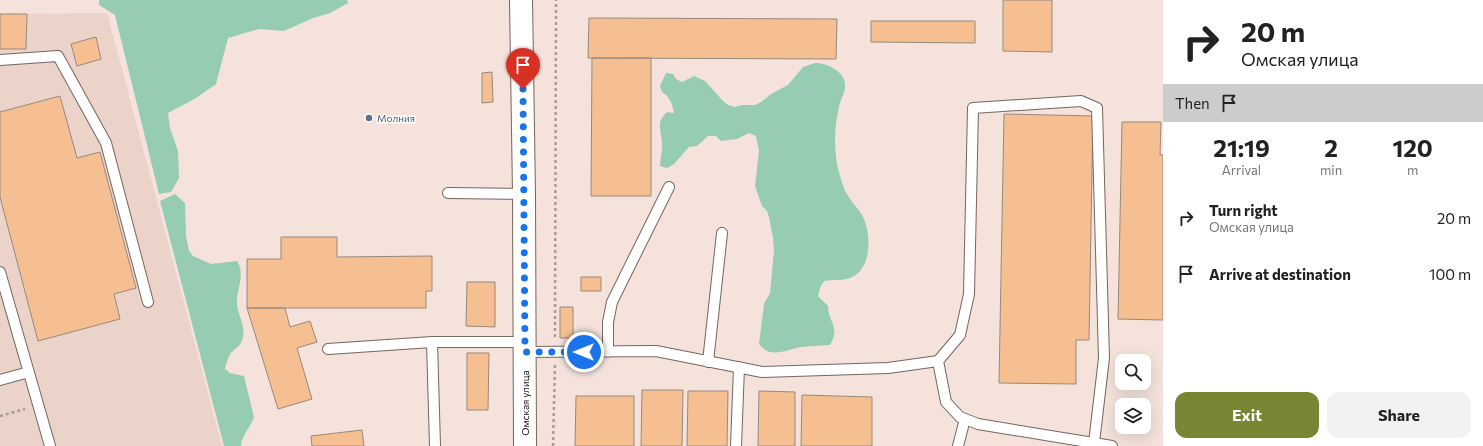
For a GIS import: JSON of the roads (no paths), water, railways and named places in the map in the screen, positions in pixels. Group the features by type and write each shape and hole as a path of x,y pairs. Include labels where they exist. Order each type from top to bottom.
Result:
{"street":[{"name":"Омская улица","path":"521,0 524,194 525,446"}],"lane":[{"path":"0,60 58,56 106,143 148,302"},
{"path":"328,349 432,342 525,347 555,352 656,352 762,372 888,368 938,361 960,335 969,294 973,108 1081,101 1097,108 1104,358 1094,443"},
{"path":"608,352 608,322 612,302 669,187"},
{"path":"448,193 524,194"},
{"path":"708,362 722,233"},
{"path":"0,272 50,446"},
{"path":"432,342 435,446"},
{"path":"938,361 946,402 960,417 964,419 978,424 1112,446"},
{"path":"736,446 739,368"},
{"path":"0,380 29,372"},
{"path":"958,446 964,419"}],"place":[{"name":"Молния","path":"369,118"}]}
